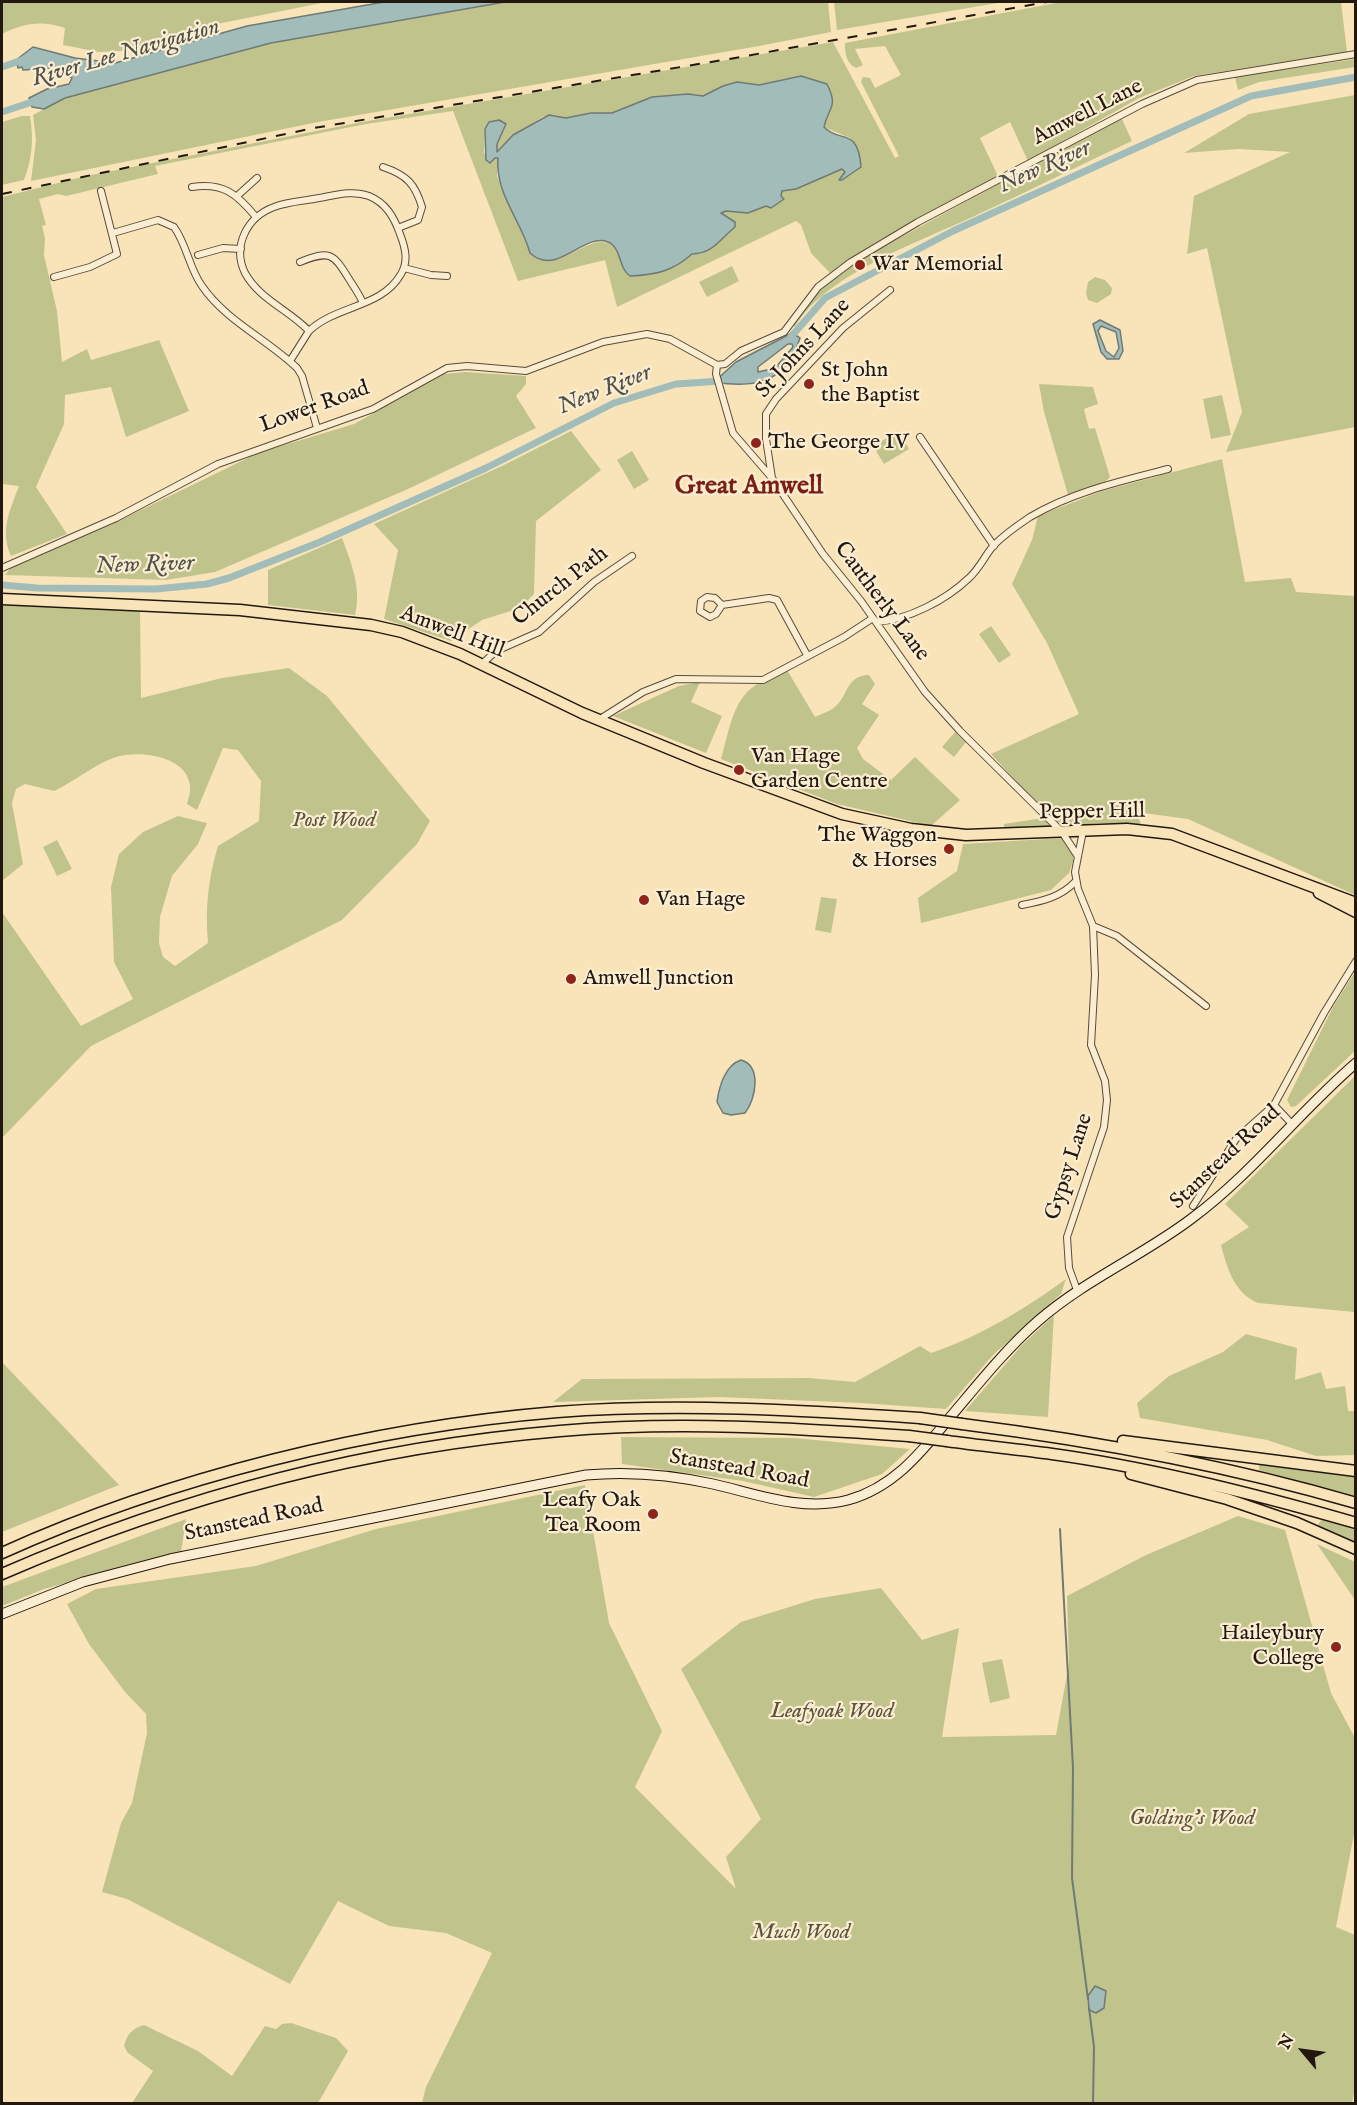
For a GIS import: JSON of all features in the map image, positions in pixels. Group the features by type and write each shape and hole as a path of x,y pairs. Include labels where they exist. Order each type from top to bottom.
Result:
{"main road":[{"name":"Amwell Hill","path":"2,599 240,610 333,619 402,632 482,664 600,719 797,799 862,819"},
{"name":"Pepper Hill","path":"862,819 912,829 966,835 1142,830 1172,834 1314,889 1356,912"},
{"name":"Pepper Hill","path":"1314,889 1332,893 1356,903"},
{"name":"Stanstead Road","path":"2,1614 83,1582 170,1559 586,1475 626,1473 686,1479 800,1504 848,1500 889,1482 901,1472 1011,1348 1077,1290 1191,1219 1228,1187 1356,1063"},
{"path":"2,1553 48,1532 147,1497 256,1465 414,1431 557,1412 714,1408 920,1418 1057,1436 1138,1442 1356,1471"},
{"path":"2,1574 56,1550 151,1516 270,1479 417,1449 560,1431 716,1426 909,1436 1052,1454 1156,1472 1356,1523"},
{"path":"1057,1436 1247,1472 1356,1503"},
{"path":"1052,1454 1227,1499 1297,1523 1356,1549"}],"street":[{"name":"Amwell Lane","path":"717,365 725,364 741,351 784,332 818,287 851,262 930,216 1142,104 1197,80 1356,54"},
{"path":"384,167 410,180 422,207 418,220 398,228"},
{"path":"237,195 257,178"},
{"path":"192,187 218,186 237,195 256,217"},
{"path":"54,277 90,267 116,255 118,250 101,191"},
{"path":"290,362 309,331 320,322 386,291 404,268 405,249 398,228 391,213 381,203 356,194 284,204 256,217 245,231 240,249 244,270 252,284 264,296 290,313 309,331"},
{"path":"113,233 154,221 171,224 179,235 193,270 208,295 249,331 290,362 302,376 317,428"},
{"path":"198,255 223,248 240,249"},
{"path":"300,262 320,255 333,256 340,263 363,303"},
{"path":"404,268 431,275 447,276"},
{"name":"St Johns Lane","path":"772,478 766,439 766,414 776,399 843,328 890,290"},
{"name":"Lower Road","path":"2,568 116,518 218,464 373,409 447,368 467,366 526,371 603,342 637,334 670,339 717,365"},
{"name":"Cautherly Lane","path":"717,365 716,374 733,433 772,478 823,554 938,708 1062,832"},
{"path":"920,437 994,546"},
{"path":"600,719 643,692 676,679 763,680 874,620 891,621 931,605 969,579 994,546 1030,517 1073,496 1168,469"},
{"name":"Church Path","path":"482,664 496,651 539,632 594,582 632,556"},
{"path":"722,605 769,598 777,600 807,655"},
{"path":"884,634 891,621"},
{"name":"Gypsy Lane","path":"1077,1290 1069,1268 1067,1237 1104,1127 1107,1100 1103,1074 1090,1045 1095,975 1093,926 1076,881 1077,855 1083,831"},
{"path":"1062,832 1077,855"},
{"path":"1022,905 1050,899 1076,881"},
{"path":"1093,926 1117,936 1206,1006"},
{"path":"1193,1206 1236,1139 1274,1105 1324,1012 1356,961"},
{"path":"1274,1105 1292,1124"}],"green space":[{"path":"2,2 327,2 202,27 121,51 99,52 63,45 65,28 48,24 18,27 2,34"},
{"path":"505,2 828,2 831,32 318,122 31,181 36,140 33,115 65,98 271,43"},
{"path":"834,2 1004,2 837,30"},
{"path":"1061,2 1341,2 1347,52 1194,76 1139,98 1028,161 1010,122 980,138 998,176 878,241 830,273 811,253 801,225 796,221 617,307 605,260 518,281 453,111 366,124 155,166 158,174 66,196 58,194 39,199 46,225 42,226 45,238 44,255 57,311 62,362 87,349 91,360 159,340 189,411 126,437 111,387 65,395 64,424 36,487 67,534 11,556 6,538 7,521 19,486 2,484 2,197 86,176 362,122 833,42 895,158 899,156 861,82 863,77 870,78 875,88 901,75 885,46 855,49 863,65 856,68 847,58 845,43","holes":["788,78 827,84 832,98 832,107 824,127 850,138 848,176 842,180 845,172 842,169 796,189 782,191 781,196 784,198 771,208 766,206 748,213 726,211 720,213 729,217 735,227 710,250 687,258 618,255 613,247 599,242 558,259 548,259 530,253 497,176 498,158 484,153 485,129 505,128 497,144 497,152 504,144 542,117 549,115 566,118 591,113 612,113 695,94 703,96 722,86 737,82 759,85"]},
{"path":"1355,59 1355,67 1259,82 1238,90 1235,77"},
{"path":"1355,95 1355,427 1226,452 1242,412 1207,248 1187,254 1194,196 1290,152 1238,149 1184,153 1249,114"},
{"path":"30,116 31,125 32,149 27,172 24,180 2,185 2,122"},
{"path":"1121,117 1132,141 880,259 829,290 809,308 795,327 792,325 820,288 868,255"},
{"path":"732,266 739,281 707,297 699,282"},
{"path":"1095,277 1105,280 1112,288 1111,294 1097,303 1088,300 1086,293 1088,282"},
{"path":"465,372 526,376 526,384 516,396 536,428 408,489 215,572 166,580 5,575 13,565 112,524 258,453 354,424 444,374"},
{"path":"1039,384 1093,387 1098,404 1084,409 1089,429 1095,428 1110,477 1102,485 1068,495 1044,412"},
{"path":"1222,395 1231,435 1211,439 1203,399"},
{"path":"571,431 601,470 536,521 534,594 520,608 482,620 451,641 384,619 398,550 374,524 502,466"},
{"path":"899,431 909,449 884,464 873,446"},
{"path":"632,451 649,480 634,489 617,460"},
{"path":"1222,459 1245,582 1291,578 1296,592 1355,596 1355,895 1188,819 1136,812 1141,824 1098,823 1062,827 1035,802 991,754 1079,714 1047,643 1012,584 1032,540 1038,516 1102,491"},
{"path":"342,538 356,586 355,615 268,605 268,570"},
{"name":"Post Wood","path":"2,603 140,610 141,698 222,678 289,668 327,696 430,821 417,844 342,920 91,1046 2,1138 2,912 81,1026 133,999 114,962 111,887 119,854 143,832 178,816 207,823 198,844 172,876 160,917 159,943 163,957 175,966 208,943 208,894 218,846 259,821 261,781 238,750 223,748 197,810 187,804 190,786 187,776 180,767 171,761 148,755 116,757 54,791 25,784 16,789 12,803 23,864 2,881"},
{"path":"991,626 1011,655 999,663 979,634"},
{"path":"787,670 815,717 836,706 856,678 869,675 875,684 862,704 879,715 857,748 863,759 891,780 915,757 960,800 931,826 837,804 721,759 735,710 740,701 753,687"},
{"path":"700,682 691,702 722,716 706,753 613,716 679,686"},
{"path":"955,732 966,742 954,757 942,747"},
{"path":"1043,818 1050,826 1048,828 1004,830 1004,824"},
{"path":"1063,838 1073,850 1073,861 1069,873 1051,890 921,923 918,898 957,871 963,844"},
{"path":"57,840 72,869 57,876 43,847"},
{"path":"821,897 837,899 831,933 815,930"},
{"path":"1355,972 1355,1051 1296,1106 1291,1107 1287,1100 1333,1007"},
{"path":"1355,1076 1355,1312 1258,1303 1250,1299 1237,1286 1226,1262 1221,1245 1249,1227 1225,1204"},
{"path":"1066,1279 1061,1294 993,1355 946,1409 719,1397 553,1402 582,1379 809,1378 855,1382 920,1346 931,1353 967,1339 1018,1312"},
{"path":"1054,1315 1048,1417 965,1411 1022,1345"},
{"path":"1246,1334 1297,1348 1295,1380 1321,1372 1326,1389 1345,1386 1348,1411 1355,1411 1355,1455 1316,1456 1267,1440 1140,1418 1137,1403 1169,1376 1223,1352"},
{"path":"2,1362 119,1485 2,1532"},
{"path":"621,1437 794,1438 910,1449 882,1474 814,1497 743,1481 622,1464"},
{"path":"1259,1464 1355,1477 1355,1497 1259,1470"},
{"path":"585,1485 609,1623 662,1731 635,1787 736,1889 726,1857 761,1819 681,1669 741,1622 815,1599 881,1588 922,1640 959,1628 942,1737 1056,1735 1069,1664 1067,1596 1146,1555 1238,1516 1285,1530 1331,1693 1355,1738 1355,1829 1336,1927 1355,1935 1356,2083 1352,2103 422,2103 426,2087 492,1953 446,1933 389,1926 338,1901 290,1984 127,1899 102,1892 121,1823 132,1803 147,1733 146,1714 125,1692 89,1644 67,1604 96,1589 256,1566 376,1529"},
{"path":"186,1519 181,1552 44,1589 2,1606 2,1587"},
{"path":"1322,1519 1355,1530 1355,1545 1317,1526"},
{"path":"1317,1544 1355,1562 1355,1600"},
{"path":"1002,1659 1010,1698 990,1703 982,1663"},
{"path":"291,2023 336,2038 348,2051 318,2103 132,2103 153,2071 128,2053 124,2046 131,2032 137,2028 144,2025 198,2051 232,2076 265,2026 276,2029 282,2024"}],"water":[{"path":"384,2 505,2 271,43 65,98 44,109 32,107 29,98 47,89 69,84 72,78 52,68 23,70 22,67 18,68 16,60 33,47 75,58 115,63 247,26"},
{"path":"801,76 827,84 832,98 832,107 824,127 852,141 859,154 861,167 842,180 839,180 845,172 842,169 796,189 782,191 781,196 784,199 771,208 766,206 748,213 726,211 721,213 735,222 735,227 721,240 706,251 692,254 671,268 656,273 630,276 623,268 616,249 608,242 589,243 560,258 550,260 540,259 530,253 504,195 498,171 498,158 490,163 486,160 485,129 489,122 499,120 506,124 497,144 497,152 513,135 549,115 566,118 591,113 612,113 652,97 688,94 703,96 737,82 759,85"},
{"path":"1100,320 1120,330 1123,351 1119,359 1107,359 1101,352 1093,324","holes":["1101,326 1116,332 1119,348 1114,357 1106,351 1098,331"]},
{"path":"792,333 800,338 787,364 768,379 744,384 714,382 736,362","holes":["788,344 792,344 793,347 775,368 758,372 758,367"]},
{"path":"741,1060 748,1063 754,1076 752,1100 745,1113 731,1115 723,1113 717,1102 721,1083 731,1067"},
{"path":"1095,1986 1106,1991 1104,2008 1096,2013 1089,2010 1088,1996"}],"waterway":[{"path":"2,67 25,59"},
{"name":"New River","path":"790,338 825,298 953,231 1251,96 1356,77"},
{"name":"River Lee Navigation","path":"2,112 38,100"},
{"name":"New River","path":"2,585 37,588 156,589 207,584 229,578 320,542 486,468 614,403 676,384 721,381"},
{"path":"1060,1529 1073,1768 1072,1878 1088,1999"},
{"path":"1089,2008 1094,2047 1093,2104"}],"railway":[{"path":"2,194 314,128 729,59 1047,2"}],"place":[{"name":"War Memorial","path":"860,265"},
{"name":"St John the Baptist","path":"809,384"},
{"name":"The George IV","path":"756,443"},
{"name":"Van Hage Garden Centre","path":"739,770"},
{"name":"The Waggon & Horses","path":"949,849"},
{"name":"Van Hage","path":"644,900"},
{"name":"Amwell Junction","path":"571,979"},
{"name":"Leafy Oak Tea Room","path":"653,1514"},
{"name":"Haileybury College","path":"1336,1647"}],"district":[{"name":"Great Amwell","path":"749,488"}],"park label":[{"name":"Leafyoak Wood","path":"832,1712"},
{"name":"Golding's Wood","path":"1192,1819"},
{"name":"Much Wood","path":"801,1933"}]}
